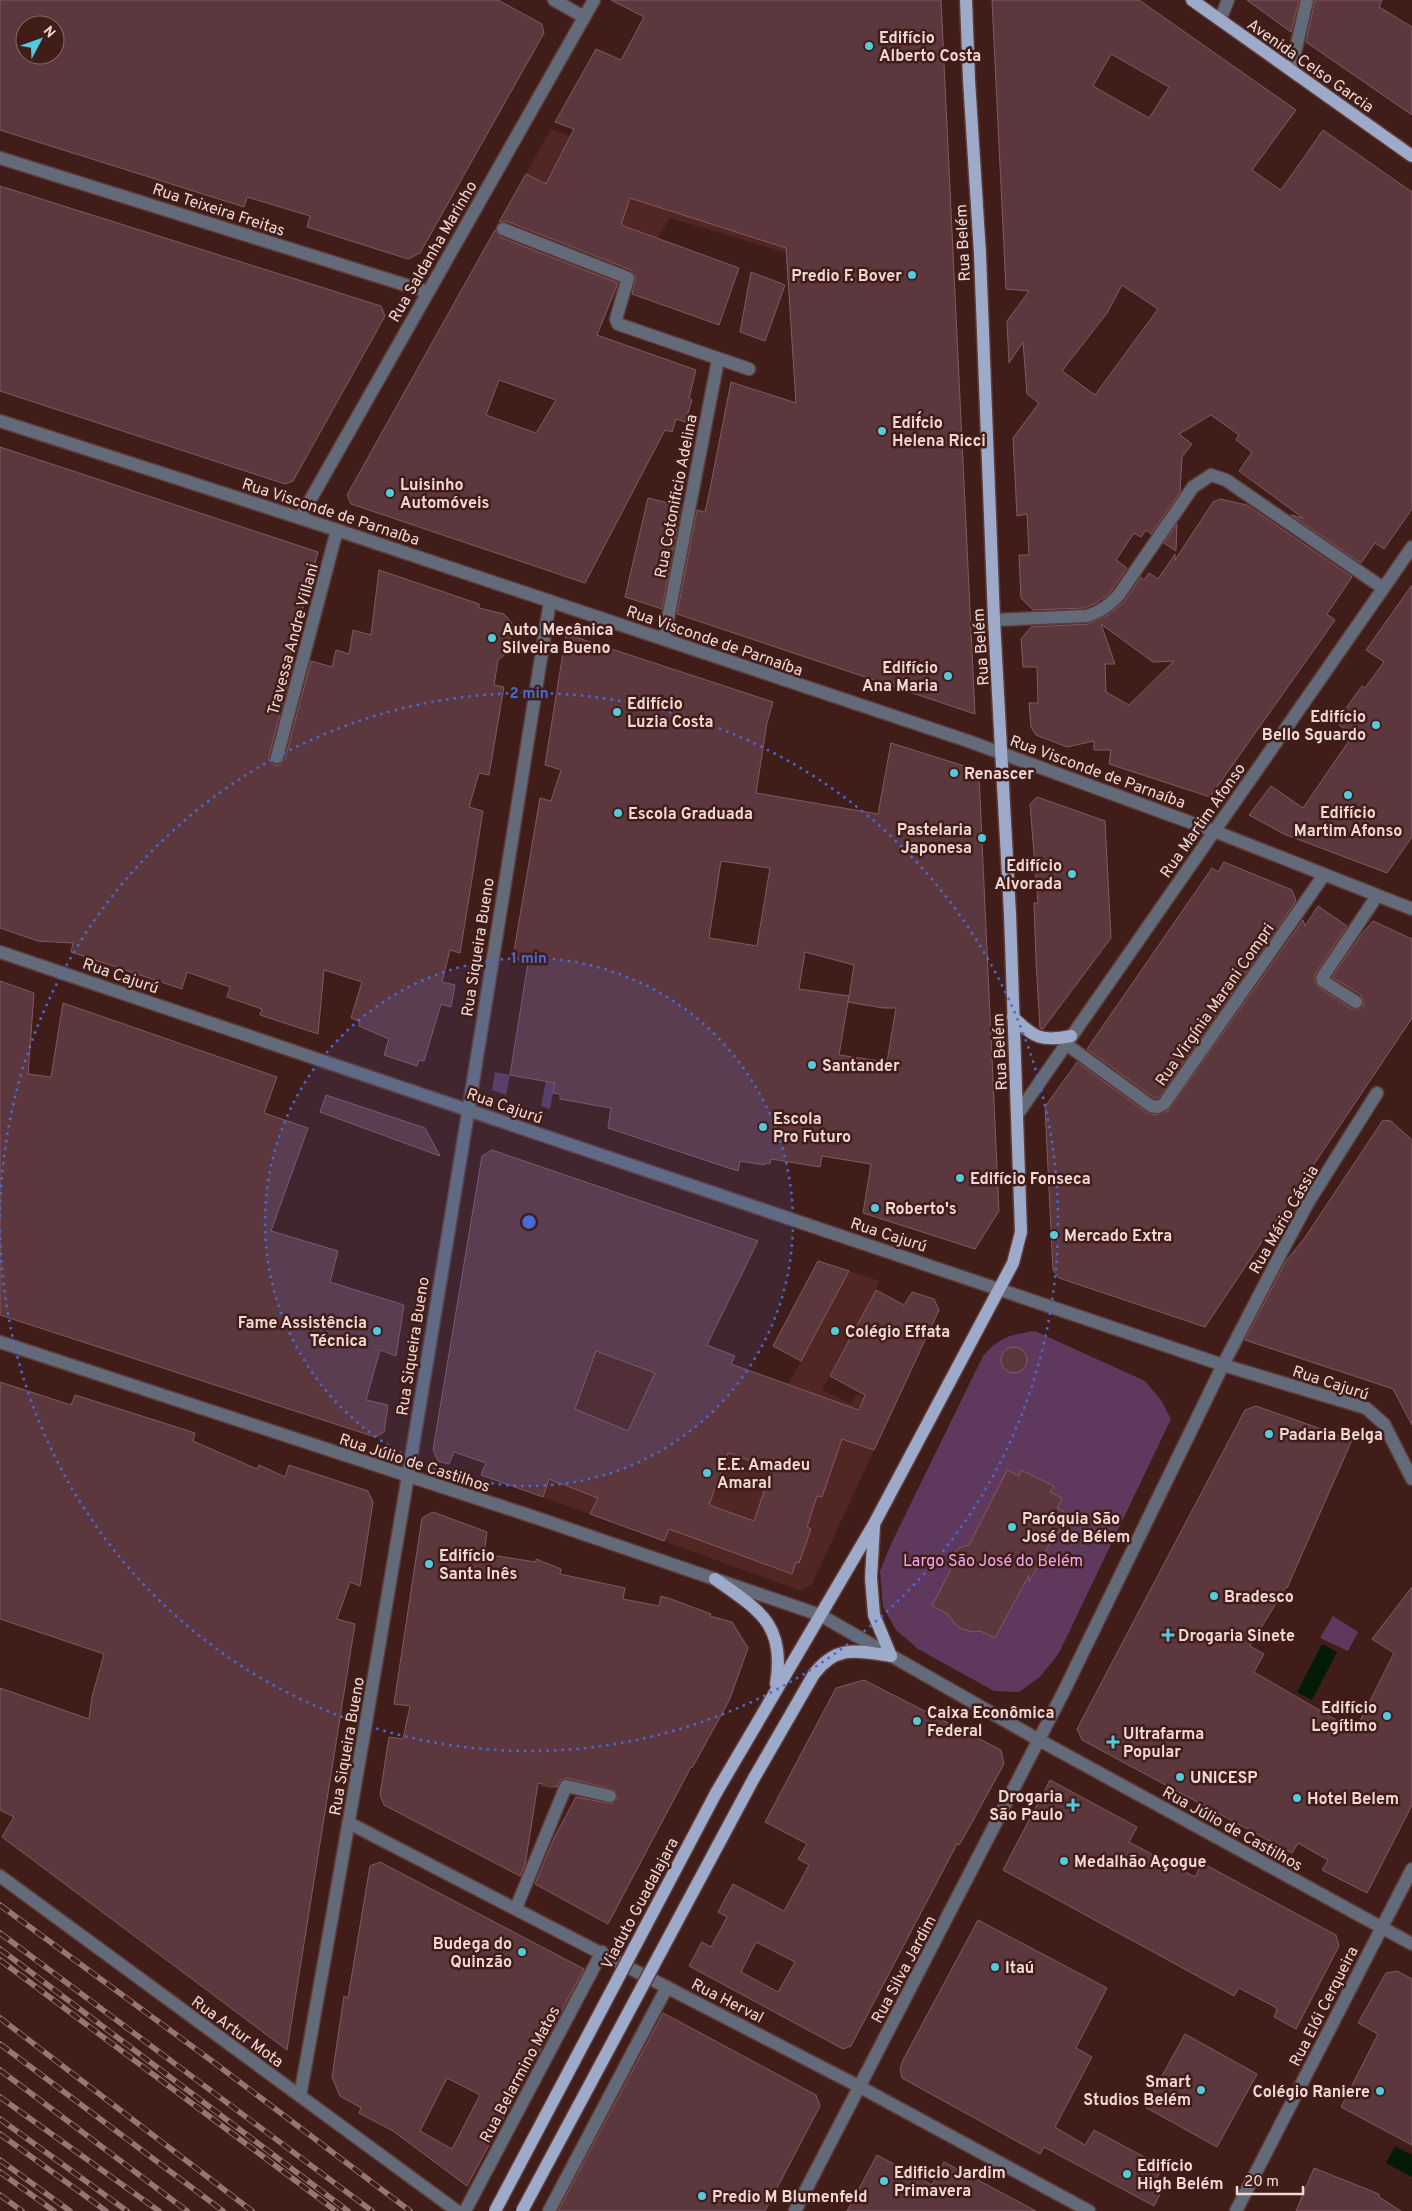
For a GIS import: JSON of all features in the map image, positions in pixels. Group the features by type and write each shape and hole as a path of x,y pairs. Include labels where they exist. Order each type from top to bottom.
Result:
{"main road":[{"name":"Rua Belém","path":"966,0 980,254 994,620 1019,1112 1021,1232 1013,1262 999,1288"},
{"name":"Avenida Celso Garcia","path":"1192,0 1412,156"},
{"path":"1013,1017 1026,1031 1036,1038 1069,1040"},
{"path":"820,1615 874,1524 999,1288"},
{"path":"522,2211 754,1778 814,1674 828,1659 847,1651 891,1656 874,1615 871,1578 874,1524"},
{"path":"715,1579 756,1608 769,1625 777,1642 779,1664 774,1692"},
{"name":"Viaduto Guadalajara","path":"495,2211 716,1793 820,1615"}],"street":[{"path":"554,0 584,17"},
{"name":"Rua Saldanha Marinho","path":"300,518 594,0"},
{"path":"1220,20 1228,0"},
{"path":"1291,70 1307,0"},
{"name":"Rua Teixeira Freitas","path":"0,158 428,292"},
{"path":"503,229 628,278 616,322 718,360 749,369"},
{"name":"Rua Cotonificio Adelina","path":"664,639 718,360"},
{"name":"Rua Visconde de Parnaíba","path":"0,420 337,530 1002,753 1214,831 1412,910"},
{"path":"994,620 1087,616 1108,606 1118,596 1192,487 1211,475 1226,480 1383,588"},
{"name":"Travessa Andre Villani","path":"277,757 337,530"},
{"name":"Rua Martim Afonso","path":"1019,1112 1412,547"},
{"name":"Rua Siqueira Bueno","path":"300,2096 349,1823 407,1477 550,601"},
{"name":"Rua Virgínia Marani Compri","path":"1069,1040 1151,1106 1161,1106 1172,1094 1324,875"},
{"path":"1356,1002 1323,981 1322,978 1377,896"},
{"name":"Rua Cajurú","path":"0,952 999,1288"},
{"name":"Rua Mário Cássia","path":"1223,1365 1309,1202 1377,1093"},
{"path":"820,1615 1039,1740 1223,1365 999,1288"},
{"name":"Rua Júlio de Castilhos","path":"0,1342 407,1477 531,1516 820,1615"},
{"name":"Rua Cajurú","path":"1223,1365 1366,1408 1384,1424 1412,1479"},
{"name":"Rua Júlio de Castilhos","path":"1039,1740 1412,1944"},
{"name":"Rua Silva Jardim","path":"795,2211 1039,1740"},
{"path":"516,1908 566,1786 610,1796"},
{"name":"Rua Herval","path":"349,1823 602,1952 860,2087 1089,2211"},
{"name":"Rua Elói Cerqueira","path":"1236,2211 1412,1869"},
{"name":"Rua Artur Mota","path":"0,1876 457,2211"},
{"name":"Rua Belarmino Matos","path":"465,2211 602,1952"},
{"path":"549,2211 667,1987"}],"shaded area":[{"path":"551,129 785,217 787,253 670,218 645,258 508,206"},
{"name":"E.E. Amadeu Amaral","path":"849,1271 880,1281 822,1390 851,1404 856,1394 893,1409 812,1584 801,1591 543,1497 596,1351 687,1384 731,1364 788,1385"},
{"path":"1322,1644 1337,1652 1312,1700 1297,1692"},
{"path":"1395,2146 1412,2155 1412,2177 1386,2163"}],"green space":[{"path":"495,1072 510,1075 506,1095 492,1090"},
{"path":"546,1081 555,1082 550,1109 541,1106"},
{"name":"Largo São José do Belém","path":"1035,1331 1145,1381 1161,1400 1171,1419 1059,1653 1040,1677 1019,1692 994,1691 918,1649 896,1630 883,1607 880,1571 892,1542 983,1356 1001,1340"},
{"path":"1333,1616 1358,1632 1348,1651 1320,1638"}],"building":[{"path":"0,0 498,0 542,24 544,33 420,253 408,259 307,227 310,216 247,197 244,207 0,130"},
{"path":"611,0 941,0 975,714 677,614 697,510 705,512 731,382 796,403 786,248 630,198 621,225 739,268 719,325 632,294 636,277 631,270 506,221 499,222 526,174 546,184 574,129 555,122 596,49 621,60 644,17"},
{"path":"992,0 1139,0 1296,110 1252,170 1279,189 1281,190 1323,130 1412,192 1412,509 1384,549 1375,543 1361,563 1291,515 1303,518 1239,471 1252,452 1236,440 1239,435 1211,415 1179,434 1192,444 1182,457 1180,492 1151,534 1146,530 1141,537 1134,533 1116,560 1127,568 1109,594 1085,608 1033,610 1021,598 1019,555 1029,555 1027,514 1017,516 1013,438 1039,403 1027,394 1023,342 1009,363 1007,321 1029,291 1006,289","holes":["1111,54 1169,87 1149,118 1093,86","1122,285 1158,309 1095,395 1062,371 1107,313"]},
{"path":"1247,0 1299,0 1291,32 1284,27"},
{"path":"1315,0 1382,0 1379,7 1412,27 1412,115 1306,42"},
{"path":"0,186 381,306 385,316 293,481 285,484 0,391"},
{"path":"495,230 500,237 618,283 597,335 696,370 689,398 692,400 685,422 676,419 672,432 665,430 585,583 351,504 347,495","holes":["499,380 556,400 536,433 486,415"]},
{"path":"751,272 785,285 765,341 740,332"},
{"path":"0,447 318,552 290,656 295,657 269,755 269,760 274,765 280,765 285,759 311,661 332,667 336,650 349,654 353,630 371,635 379,570 479,604 479,608 504,614 512,623 508,652 498,660 494,685 504,687 489,775 479,773 469,807 483,811 460,953 450,950 442,982 455,985 451,1007 441,1004 424,1061 419,1060 417,1066 384,1055 389,1039 359,1026 360,1022 351,1018 362,982 324,970 318,1034 260,1015 262,1009 227,997 230,987 187,972 182,989 71,952 73,943 38,941 0,928"},
{"path":"648,498 681,506 662,609 625,597"},
{"path":"1220,499 1247,505 1352,577 1327,614 1335,620 1210,797 1109,764 1111,750 1094,750 1094,741 1067,747 1036,735 1031,727 1029,703 1038,703 1037,667 1023,667 1021,639 1031,627 1088,624 1108,615 1124,602 1141,577 1144,580 1149,573 1158,579 1175,554 1175,560 1213,502","holes":["1101,624 1153,662 1174,661 1129,705 1106,692 1105,664 1115,664"]},
{"path":"1177,524 1176,551 1164,543"},
{"path":"1412,585 1412,837 1387,873 1284,834 1249,815 1271,786 1303,808 1353,735 1339,725 1345,718 1341,715 1362,686 1365,688 1384,662 1366,650"},
{"path":"566,634 773,702 767,723 756,793 878,814 891,743 974,769 979,776 999,1211 975,1249 863,1213 871,1164 822,1156 820,1167 771,1159 770,1164 765,1163 765,1165 740,1161 738,1171 608,1128 611,1108 560,1099 560,1094 553,1093 555,1083 510,1075 528,963 513,958 514,951 540,798 551,801 561,770 545,765","holes":["721,861 770,868 757,946 709,938","805,952 854,965 849,996 799,989","848,1000 848,1002 883,1008 896,1008 887,1062 839,1055"]},
{"path":"1037,797 1105,821 1111,938 1043,1029 1040,1028 1036,961 1034,903 1038,903 1030,804"},
{"path":"1224,862 1292,890 1296,901 1159,1098 1154,1098 1087,1049 1212,868 1218,872"},
{"path":"1318,906 1347,926 1315,974 1314,981 1318,987 1352,1009 1363,1007 1364,1002 1361,995 1332,977 1373,921 1412,939 1412,1018 1205,1327 1059,1278 1053,1270 1045,1107 1077,1062 1147,1113 1157,1115 1168,1111 1303,920 1305,926"},
{"path":"0,981 34,993 28,1074 51,1077 63,1003 277,1077 264,1113 308,1128 271,1231 338,1251 330,1282 404,1305 396,1356 380,1350 366,1400 388,1405 384,1432 375,1437 0,1315"},
{"path":"326,1095 425,1128 440,1156 320,1112"},
{"path":"1383,1120 1391,1121 1412,1140 1412,1425 1393,1389 1245,1340 1286,1261 1304,1239"},
{"path":"492,1150 758,1241 707,1345 735,1356 731,1364 859,1410 865,1395 830,1376 876,1290 904,1305 912,1292 934,1299 939,1310 874,1450 842,1439 822,1497 817,1496 807,1527 811,1529 799,1563 796,1562 792,1574 669,1529 664,1541 590,1514 598,1498 549,1479 543,1497 481,1475 486,1463 454,1452 449,1464 438,1461 433,1450 482,1156","holes":["596,1351 655,1373 628,1431 575,1409","728,1453 772,1468 754,1521 709,1505"]},
{"path":"818,1261 849,1271 801,1361 773,1346"},
{"path":"1014,1347 1023,1351 1027,1360 1023,1369 1014,1373 1005,1369 1001,1360 1005,1351"},
{"path":"0,1382 71,1405 75,1395 195,1433 193,1441 257,1469 259,1465 285,1477 289,1465 368,1491 373,1502 360,1586 350,1582 337,1619 355,1624 287,2050 2,1837 14,1817 0,1810 0,1688 89,1719 92,1697 104,1654 0,1619"},
{"path":"1256,1406 1352,1440 1287,1588 1250,1646 1264,1654 1254,1672 1355,1731 1394,1653 1372,1639 1412,1587 1412,1805 1367,1893 1322,1870 1328,1860 1298,1843 1292,1853 1082,1740 1077,1729 1245,1410"},
{"path":"1007,1470 1019,1476 1021,1470 1054,1486 1050,1492 1062,1498 1057,1508 1068,1514 1029,1582 1029,1575 995,1638 980,1631 974,1632 962,1629 954,1623 948,1614 932,1606 954,1563 954,1553 959,1548 969,1545"},
{"path":"433,1512 487,1532 484,1554 536,1562 536,1559 561,1569 560,1574 625,1588 623,1599 659,1606 661,1596 671,1599 711,1614 710,1616 732,1622 748,1648 729,1701 691,1767 608,1924 535,1884 554,1838 576,1797 612,1804 618,1798 615,1790 567,1778 560,1780 557,1787 538,1783 525,1865 520,1876 384,1805 380,1795 389,1737 403,1739 410,1706 394,1704 422,1518"},
{"path":"864,1680 1001,1750 1004,1764 965,1835 959,1845 957,1844 851,2046 843,2049 689,1966 702,1942 711,1947 727,1917 718,1912 733,1884 784,1911 809,1865 798,1859 807,1844 765,1822 836,1688","holes":["756,1942 795,1962 778,1992 741,1972"]},
{"path":"1050,1780 1137,1827 1129,1842 1195,1877 1202,1863 1336,1935 1339,1946 1296,2029 1274,2017 1277,2010 1275,2007 1239,1988 1234,1996 1003,1870"},
{"path":"380,1862 584,1969 467,2186 393,2131 359,2113 361,2108 340,2096 332,2077 344,1996 348,1998 370,1866","holes":["447,2078 480,2095 452,2149 420,2131"]},
{"path":"978,1920 1107,1988 1076,2048 1092,2057 1055,2127 1085,2145 1094,2130 1163,2167 1155,2182 1164,2186 1154,2206 1044,2147 1040,2154 902,2078 900,2069 903,2060"},
{"path":"1397,1971 1412,1979 1412,2145 1341,2107 1378,2034 1358,2023 1386,1973"},
{"path":"663,2013 816,2095 820,2106 765,2211 558,2211"},
{"name":"Smart Studios Belém","path":"1185,2034 1257,2074 1217,2147 1145,2107"},
{"path":"877,2155 932,2185 944,2162 1036,2211 847,2211"},
{"path":"1314,2168 1379,2194 1379,2197 1401,2211 1296,2211"}],"tunnel":[{"path":"543,1780 566,1786"}],"railway":[{"path":"0,1905 212,2061 410,2211"},
{"path":"0,1933 372,2211"},
{"path":"0,1949 348,2211"},
{"path":"0,1960 336,2211"},
{"path":"0,2018 252,2211"},
{"path":"0,2044 223,2211"},
{"path":"0,2070 187,2211"},
{"path":"0,2097 159,2211"},
{"path":"0,2119 127,2211"},
{"path":"0,2134 106,2211"},
{"path":"0,2160 70,2211"},
{"path":"0,2172 54,2211"},
{"path":"0,2195 22,2211"}],"place":[{"name":"Edifício Alberto Costa","path":"869,46"},
{"name":"Predio F. Bover","path":"912,275"},
{"name":"Edif´cio Helena Ricci","path":"882,431"},
{"name":"Luisinho Automóveis","path":"390,493"},
{"name":"Auto Mecânica Silveira Bueno","path":"492,638"},
{"name":"Edifício Ana Maria","path":"948,676"},
{"name":"Edifício Luzia Costa","path":"617,712"},
{"name":"Edifício Bello Sguardo","path":"1376,725"},
{"name":"Renascer","path":"954,773"},
{"name":"Edifício Martim Afonso","path":"1348,795"},
{"name":"Escola Graduada","path":"618,813"},
{"name":"Pastelaria Japonesa","path":"982,838"},
{"name":"Edifício Alvorada","path":"1072,874"},
{"name":"Santander","path":"812,1065"},
{"name":"Escola Pro Futuro","path":"763,1127"},
{"name":"Edifício Fonseca","path":"960,1178"},
{"name":"Roberto's","path":"875,1208"},
{"name":"Mercado Extra","path":"1054,1235"},
{"name":"Fame Assistência Técnica","path":"377,1331"},
{"name":"Colégio Effata","path":"835,1331"},
{"name":"Padaria Belga","path":"1269,1434"},
{"name":"E.E. Amadeu Amaral","path":"707,1473"},
{"name":"Paróquia São José de Bélem","path":"1012,1527"},
{"name":"Edifício Santa Inês","path":"429,1564"},
{"name":"Bradesco","path":"1214,1596"},
{"name":"Drogaria Sinete","path":"1168,1635"},
{"name":"Edifício Legítimo","path":"1387,1716"},
{"name":"Caixa Econômica Federal","path":"917,1721"},
{"name":"Ultrafarma Popular","path":"1113,1742"},
{"name":"UNICESP","path":"1180,1777"},
{"name":"Hotel Belem","path":"1297,1798"},
{"name":"Drogaria São Paulo","path":"1073,1805"},
{"name":"Medalhão Açogue","path":"1064,1861"},
{"name":"Budega do Quinzão","path":"522,1952"},
{"name":"Itaú","path":"995,1967"},
{"name":"Smart Studios Belém","path":"1201,2090"},
{"name":"Colégio Raniere","path":"1380,2091"},
{"name":"Edifício High Belém","path":"1127,2174"},
{"name":"Edificio Jardim Primavera","path":"884,2181"},
{"name":"Predio M Blumenfeld","path":"702,2196"}]}
